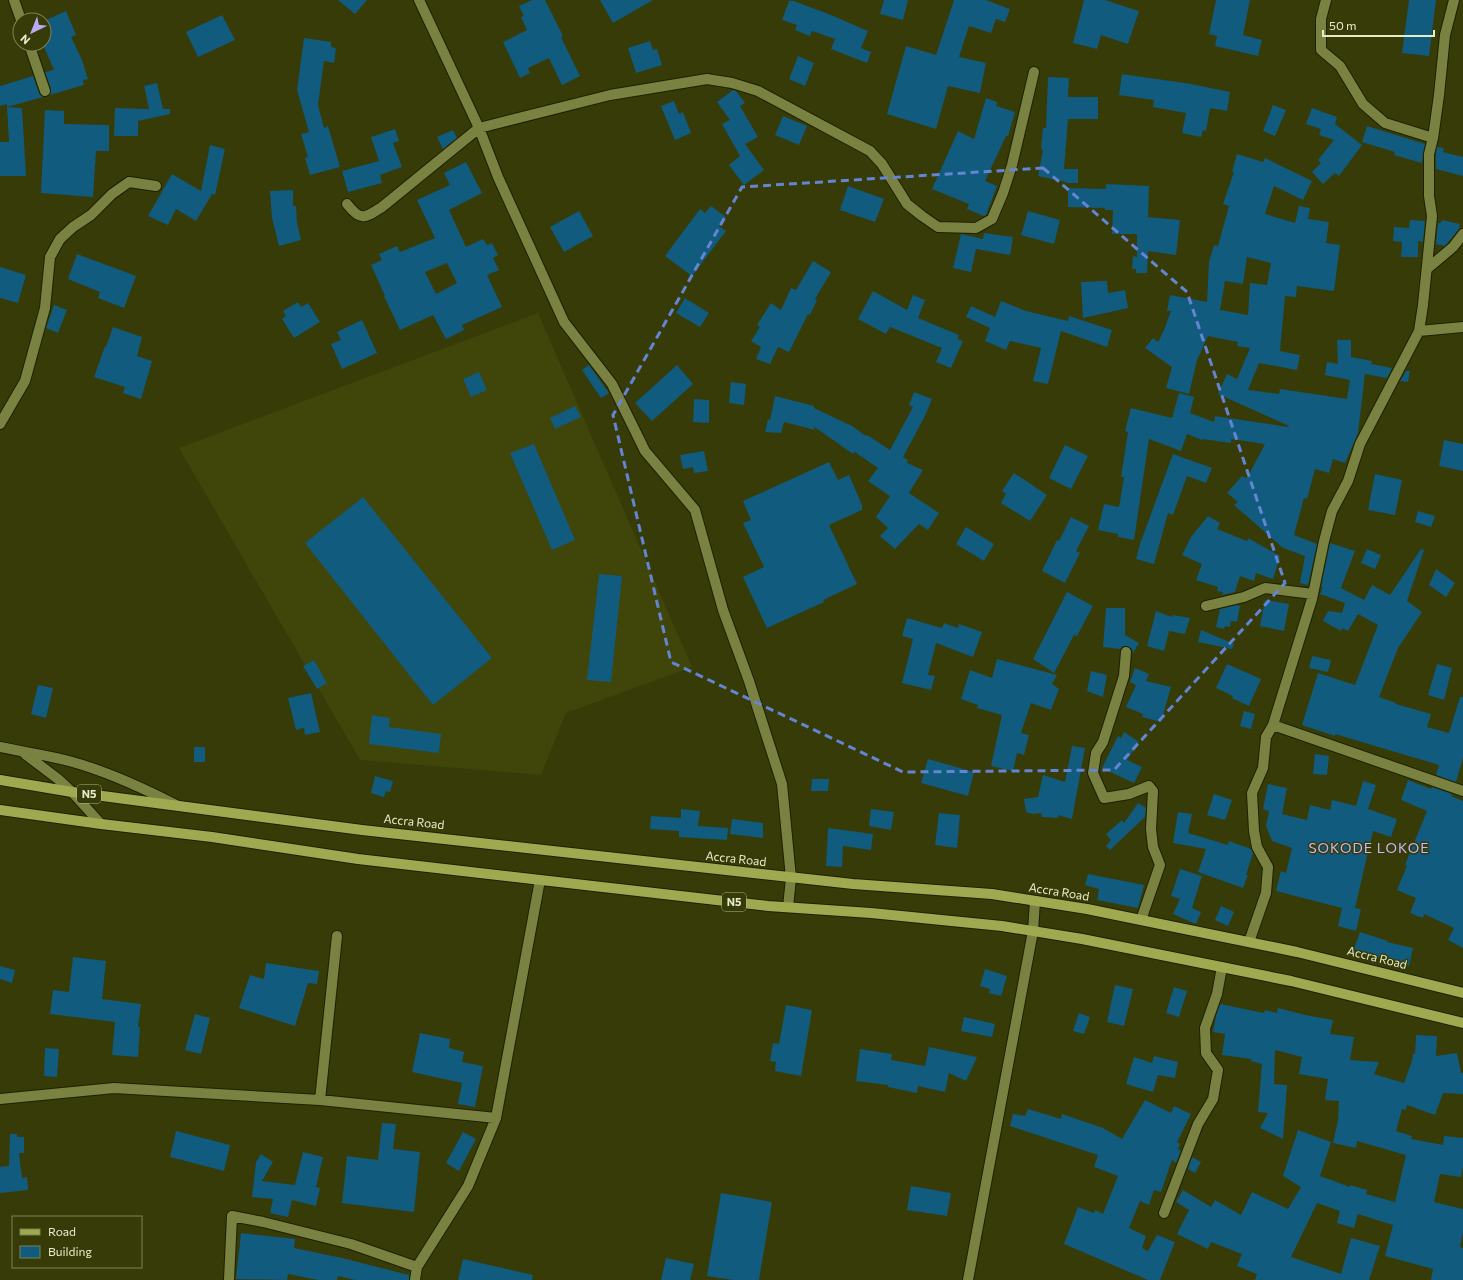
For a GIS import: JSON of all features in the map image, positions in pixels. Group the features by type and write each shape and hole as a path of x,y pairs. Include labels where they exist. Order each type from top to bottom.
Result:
{"main road":[{"name":"Accra Road","path":"0,780 72,792 362,830 791,878 860,885 992,894 1141,920 1297,952 1463,993"},
{"name":"N5","path":"0,810 212,837 358,859 788,908 871,913 1002,926 1082,939 1291,981 1463,1023"}],"street":[{"path":"14,0 18,12"},
{"path":"419,0 479,128 498,177 564,322 612,384 646,451 695,510 723,610 751,688 782,784 791,878 788,908"},
{"path":"1326,0 1321,19 1321,50 1340,66 1363,104 1385,123 1433,138"},
{"path":"1249,942 1266,893 1268,867 1258,847 1254,831 1252,793 1263,768 1266,737 1273,725 1313,594 1332,511 1348,480 1360,444 1419,332 1432,216 1429,196 1429,154 1433,138 1439,95 1445,36 1454,0"},
{"path":"32,52 45,91"},
{"path":"347,204 355,214 368,216 382,207 479,128 610,95 707,79 732,83 758,91 870,151 882,164 907,204 938,227 976,228 992,219 1003,193 1012,165 1034,72"},
{"path":"0,424 25,381 45,308 50,257 60,239 91,214 112,194 129,182 156,186"},
{"path":"1427,269 1453,247 1463,234"},
{"path":"1419,332 1463,327"},
{"path":"1206,606 1244,597 1265,588 1313,594"},
{"path":"1126,652 1124,676 1103,742 1096,753 1093,773 1104,798 1129,794 1149,786 1153,791 1151,829 1153,847 1160,865 1141,920"},
{"path":"1273,725 1463,791"},
{"path":"0,747 68,761 113,775 137,785 178,806"},
{"path":"22,752 43,766 72,792 101,824"},
{"path":"415,1280 417,1267 468,1186 496,1118 540,880"},
{"path":"968,1280 1032,931 1035,901"},
{"path":"320,1100 337,936"},
{"path":"1164,1214 1198,1124 1212,1099 1218,1070 1206,1053 1205,1028 1217,994 1222,967"},
{"path":"0,1099 114,1088 320,1100 496,1118"},
{"path":"229,1280 232,1216 263,1222 351,1244 417,1267"}],"highlighted area":[{"path":"1043,168 1187,292 1285,583 1114,770 903,772 671,662 613,415 742,187"}],"shaded area":[{"path":"538,313 692,667 566,713 541,775 360,760 179,448"}],"building":[{"path":"338,0 367,0 355,14"},
{"path":"532,0 545,0 563,36 561,37 580,76 562,85 549,58 528,68 530,73 520,78 503,42 527,30 521,17 524,16 519,6"},
{"path":"600,0 653,0 613,23"},
{"path":"884,0 908,0 903,20 880,14"},
{"path":"954,0 986,0 1010,9 1005,22 996,19 991,33 969,26 959,57 986,63 980,93 948,86 936,129 887,114 906,46 936,55"},
{"path":"1084,0 1105,0 1139,11 1128,44 1101,35 1097,49 1073,43"},
{"path":"1216,0 1250,0 1243,35 1262,40 1258,56 1215,46 1217,36 1209,34"},
{"path":"1409,0 1436,0 1429,56 1402,53"},
{"path":"789,1 794,1 831,15 868,31 861,48 871,52 867,63 831,49 835,39 812,31 810,36 795,30 797,25 782,20"},
{"path":"66,11 76,35 71,37 82,60 88,79 83,80 84,85 50,95 51,89 45,72 54,70 46,52 52,52 52,17"},
{"path":"222,15 235,40 198,57 186,32"},
{"path":"304,38 331,42 331,47 336,48 334,63 324,61 318,105 324,128 328,126 340,167 310,175 305,158 308,157 301,134 309,132 297,90"},
{"path":"650,41 653,50 657,49 662,65 636,73 628,48"},
{"path":"798,56 814,63 805,86 789,79"},
{"path":"1122,74 1191,84 1230,92 1227,111 1210,108 1206,131 1203,130 1201,137 1182,133 1186,113 1153,107 1154,100 1119,95"},
{"path":"33,76 39,93 43,97 7,107 7,104 0,106 0,86"},
{"path":"1048,77 1069,78 1068,97 1098,97 1098,119 1068,119 1064,169 1078,169 1078,183 1066,183 1038,176 1043,150 1041,149 1043,128 1046,128"},
{"path":"157,83 163,109 170,109 170,114 138,121 138,136 114,136 115,108 149,109 144,86"},
{"path":"733,90 736,91 745,103 740,106 758,137 745,144 764,170 744,185 729,165 740,156 722,124 730,120 717,102"},
{"path":"986,98 997,102 996,106 1015,112 1008,136 1006,136 985,181 997,186 986,215 984,216 967,209 969,204 932,189 958,131 974,139"},
{"path":"674,101 679,114 683,112 691,133 675,140 661,106"},
{"path":"1273,105 1286,110 1275,136 1263,131"},
{"path":"7,107 22,108 26,176 0,176 0,142 9,142"},
{"path":"1312,108 1337,117 1335,124 1362,145 1339,176 1335,173 1323,184 1312,172 1321,163 1318,160 1334,140 1319,135 1321,129 1306,124"},
{"path":"45,110 64,111 64,124 109,125 109,151 96,151 93,197 41,193"},
{"path":"783,116 807,126 799,145 775,135"},
{"path":"1367,126 1425,144 1422,163 1394,155 1395,152 1362,142"},
{"path":"395,129 399,141 393,143 402,167 380,175 382,183 348,192 342,171 379,161 371,137"},
{"path":"453,130 457,138 443,149 437,137"},
{"path":"210,145 225,149 215,195 212,194 196,221 176,209 168,225 148,216 172,174 201,191"},
{"path":"1437,147 1444,148 1443,152 1463,157 1463,176 1436,169"},
{"path":"1237,154 1263,162 1265,158 1312,181 1303,200 1274,186 1265,214 1295,223 1299,206 1310,208 1308,219 1329,222 1326,243 1340,245 1334,291 1297,286 1296,297 1285,296 1280,351 1300,355 1297,370 1259,363 1248,390 1279,394 1280,389 1347,399 1350,380 1325,375 1327,362 1338,364 1337,340 1351,340 1351,357 1372,361 1371,364 1392,368 1387,378 1365,374 1358,433 1345,463 1333,459 1329,473 1315,469 1307,499 1304,498 1294,535 1317,544 1308,585 1300,583 1305,556 1283,548 1234,505 1238,502 1227,493 1242,476 1247,478 1265,444 1231,439 1231,443 1202,440 1187,434 1181,451 1149,439 1134,540 1118,537 1118,534 1098,530 1104,504 1119,507 1124,477 1121,477 1128,432 1125,431 1131,408 1172,418 1179,393 1194,397 1190,413 1214,422 1215,416 1289,426 1218,394 1227,374 1237,379 1250,348 1237,346 1238,342 1208,336 1197,360 1189,394 1166,388 1172,367 1145,348 1153,338 1158,342 1164,330 1171,311 1167,311 1170,295 1207,302 1209,262 1214,245 1218,246 1229,206 1223,204 1234,172 1232,172","holes":["1247,257 1271,263 1267,285 1250,283 1248,315 1220,310 1225,281 1243,284"]},
{"path":"466,162 482,193 449,210 466,247 483,239 487,245 492,243 498,255 493,258 499,270 487,275 502,307 462,325 464,330 446,339 433,315 400,330 371,265 382,260 379,254 397,246 400,252 435,238 417,200 450,185 444,173","holes":["447,263 457,283 436,294 425,272"]},
{"path":"1106,184 1149,186 1148,217 1180,220 1176,255 1148,251 1147,273 1136,273 1136,269 1132,269 1133,256 1137,257 1137,234 1112,234 1113,210 1105,210 1105,208 1068,207 1068,188 1106,189"},
{"path":"848,186 884,199 875,222 840,210"},
{"path":"293,190 293,206 296,206 297,223 301,240 279,246 272,218 270,191"},
{"path":"711,206 726,217 719,226 726,231 692,276 665,256 700,209 705,213"},
{"path":"579,211 593,236 564,252 550,227"},
{"path":"1028,211 1060,220 1054,244 1021,235"},
{"path":"1410,220 1425,221 1423,242 1418,241 1418,257 1401,257 1402,242 1393,241 1394,227 1409,228"},
{"path":"1442,220 1460,224 1459,229 1445,246 1436,244 1438,223 1441,223"},
{"path":"984,233 1013,237 1010,255 976,249 971,272 953,268 961,234 983,239"},
{"path":"77,254 136,276 124,308 98,298 100,292 68,279"},
{"path":"813,261 831,272 815,299 817,300 810,315 808,314 789,352 778,347 770,364 756,359 761,347 751,341 760,327 757,325 771,303 781,310 791,288 796,290"},
{"path":"0,267 26,275 18,303 0,298"},
{"path":"1107,281 1108,293 1125,290 1128,308 1083,318 1081,282"},
{"path":"873,291 907,310 913,295 925,300 918,318 959,335 957,339 963,341 951,368 936,362 942,348 890,327 886,334 858,319"},
{"path":"685,298 709,313 700,327 676,313"},
{"path":"1001,301 1026,311 1068,321 1069,316 1112,330 1107,347 1061,331 1048,384 1033,381 1041,348 1010,341 1006,350 985,341 990,328 966,317 971,306 995,317"},
{"path":"298,302 301,307 308,303 320,322 294,338 282,319 286,316 283,311"},
{"path":"54,305 67,310 58,333 46,328"},
{"path":"362,320 377,353 342,369 331,344 341,340 337,332"},
{"path":"113,327 142,337 137,356 152,361 141,399 123,393 125,387 94,377"},
{"path":"589,365 609,393 601,398 582,370"},
{"path":"677,365 693,384 652,421 635,403"},
{"path":"1406,371 1410,371 1408,382 1400,381"},
{"path":"479,372 487,390 471,397 463,379"},
{"path":"731,382 746,384 744,405 729,403"},
{"path":"914,392 932,399 925,416 903,457 908,460 907,463 923,470 909,493 939,513 928,530 919,524 895,549 880,536 888,528 876,517 890,496 868,481 878,468 855,452 853,454 813,426 815,430 784,422 781,433 765,432 768,419 770,420 775,396 814,406 814,408 852,426 890,450 913,407 909,405"},
{"path":"694,399 709,400 709,423 693,422"},
{"path":"575,406 581,417 555,429 550,418"},
{"path":"1444,440 1463,444 1463,471 1439,466"},
{"path":"534,444 575,540 552,550 510,453"},
{"path":"1065,445 1088,456 1071,489 1049,478"},
{"path":"704,451 708,471 694,473 693,467 683,469 680,455"},
{"path":"1173,454 1212,468 1206,483 1187,476 1173,515 1168,513 1154,564 1136,559 1140,544"},
{"path":"829,462 838,480 849,475 862,505 862,510 829,525 857,584 823,600 824,602 767,628 743,577 764,567 743,523 751,520 743,501"},
{"path":"1014,473 1047,495 1030,521 1001,503 1006,494 1002,491"},
{"path":"1375,474 1402,480 1395,515 1368,510"},
{"path":"363,497 492,658 433,705 305,543"},
{"path":"1418,511 1435,516 1431,527 1415,522"},
{"path":"1208,516 1220,523 1217,529 1247,541 1248,538 1280,556 1273,579 1256,573 1254,581 1240,576 1235,592 1222,595 1223,592 1217,591 1218,587 1196,580 1202,564 1182,555 1191,537"},
{"path":"1071,517 1089,526 1076,551 1080,553 1065,583 1042,571 1057,540 1059,541"},
{"path":"966,527 994,544 984,561 956,544"},
{"path":"1330,543 1355,551 1341,588 1364,600 1372,585 1390,595 1421,549 1424,550 1407,601 1422,612 1398,648 1379,697 1396,704 1431,714 1427,727 1449,733 1460,697 1463,697 1463,758 1456,782 1436,775 1439,765 1335,734 1335,736 1302,725 1318,673 1355,685 1378,625 1358,614 1348,631 1342,628 1341,631 1323,621 1328,611 1342,613 1345,603 1320,594 1323,587 1321,587"},
{"path":"1367,549 1381,555 1375,569 1361,563"},
{"path":"1436,569 1455,583 1446,597 1429,585"},
{"path":"599,574 622,576 611,682 587,680"},
{"path":"1067,592 1093,606 1077,636 1074,635 1054,673 1033,659"},
{"path":"1265,600 1289,604 1284,631 1260,626"},
{"path":"1237,605 1240,606 1237,622 1231,621 1230,627 1225,626 1224,629 1216,627 1220,609"},
{"path":"1106,608 1125,608 1125,635 1139,643 1133,653 1132,649 1127,646 1123,646 1120,649 1103,647"},
{"path":"1156,611 1172,617 1173,615 1190,618 1185,634 1169,631 1164,651 1147,646"},
{"path":"907,618 942,628 944,623 958,628 959,624 982,632 973,657 936,643 928,675 935,676 931,690 902,683 913,639 902,636"},
{"path":"1201,630 1234,644 1232,649 1198,642"},
{"path":"1312,656 1331,660 1328,672 1309,668"},
{"path":"997,659 1057,675 1052,684 1059,689 1051,710 1031,703 1021,733 1029,735 1024,755 1017,753 1013,771 991,766 1002,715 977,708 978,705 961,699 970,670 992,678"},
{"path":"314,660 327,683 317,689 303,666"},
{"path":"1227,664 1261,679 1249,706 1216,688"},
{"path":"1437,664 1452,668 1444,700 1428,695"},
{"path":"1135,668 1149,674 1146,681 1171,687 1161,722 1142,717 1143,714 1126,707 1136,685 1130,682"},
{"path":"1091,671 1107,675 1103,697 1087,691"},
{"path":"38,685 53,688 46,718 31,714"},
{"path":"311,693 320,732 305,735 304,728 296,730 288,698"},
{"path":"1244,711 1255,714 1251,729 1240,726"},
{"path":"372,715 390,718 389,727 441,734 439,753 369,744"},
{"path":"1124,732 1139,742 1127,760 1142,767 1134,783 1102,768 1118,736 1121,738"},
{"path":"1072,746 1085,748 1072,819 1058,815 1058,818 1042,817 1041,813 1033,814 1026,812 1024,799 1038,797 1043,775 1065,782"},
{"path":"194,747 205,747 205,762 194,762"},
{"path":"1315,754 1329,756 1327,775 1313,774"},
{"path":"928,759 974,772 968,796 921,783"},
{"path":"375,776 393,781 390,792 386,791 384,797 371,793"},
{"path":"812,779 829,779 828,791 811,791"},
{"path":"1408,780 1431,789 1432,787 1452,794 1451,796 1463,801 1463,948 1448,940 1454,928 1424,914 1423,918 1410,913 1416,898 1397,890 1407,866 1405,865 1427,811 1401,800"},
{"path":"1363,781 1376,785 1368,809 1397,819 1391,837 1373,831 1355,908 1361,909 1356,931 1338,926 1342,908 1276,891 1281,871 1286,873 1292,848 1272,841 1266,826 1269,811 1263,809 1268,784 1287,788 1282,814 1307,820 1310,805 1330,810 1332,800 1356,806"},
{"path":"1214,794 1232,800 1225,820 1207,815"},
{"path":"1138,803 1146,808 1145,817 1110,850 1106,846 1111,840 1106,834 1122,820 1124,823"},
{"path":"681,809 700,811 698,826 728,828 727,840 679,837 679,831 650,829 651,816 681,818"},
{"path":"871,809 894,812 891,830 869,826"},
{"path":"1178,812 1192,814 1188,833 1228,845 1229,841 1251,849 1253,853 1246,875 1248,875 1243,888 1198,872 1206,849 1173,843"},
{"path":"939,813 960,815 957,848 935,845"},
{"path":"732,819 763,823 763,838 730,834"},
{"path":"828,828 873,834 871,850 843,846 842,867 826,866"},
{"path":"1180,869 1202,876 1192,908 1201,912 1196,924 1173,914 1180,899 1171,896"},
{"path":"1088,874 1144,885 1138,908 1097,900 1099,889 1085,885"},
{"path":"1221,906 1234,912 1228,926 1215,920"},
{"path":"1360,932 1388,941 1387,942 1413,948 1409,966 1354,949"},
{"path":"73,957 106,961 102,999 141,1004 138,1027 140,1027 138,1057 112,1055 115,1022 50,1014 53,990 69,992"},
{"path":"266,963 319,971 317,984 308,983 295,1026 239,1008 250,975 264,979"},
{"path":"0,966 15,970 12,983 0,979"},
{"path":"985,969 1007,976 1001,996 989,993 990,989 980,986"},
{"path":"1115,985 1133,989 1124,1026 1107,1022"},
{"path":"1174,987 1187,991 1179,1017 1166,1013"},
{"path":"1220,1004 1264,1013 1265,1010 1277,1013 1278,1008 1333,1020 1330,1034 1354,1037 1350,1060 1379,1062 1374,1074 1404,1083 1413,1054 1415,1054 1416,1035 1437,1036 1436,1056 1457,1053 1461,1073 1463,1073 1463,1094 1443,1093 1435,1115 1407,1105 1406,1110 1402,1109 1396,1131 1412,1136 1411,1139 1443,1145 1444,1136 1463,1138 1463,1167 1461,1177 1440,1174 1434,1202 1463,1209 1463,1232 1460,1247 1463,1248 1463,1280 1431,1280 1433,1269 1385,1256 1393,1225 1358,1214 1354,1228 1337,1223 1340,1211 1317,1203 1291,1257 1341,1274 1351,1238 1380,1246 1369,1280 1255,1280 1257,1274 1237,1266 1242,1254 1211,1242 1208,1249 1177,1234 1189,1210 1176,1202 1183,1190 1211,1207 1215,1200 1241,1215 1252,1192 1288,1209 1301,1187 1283,1176 1298,1130 1331,1142 1320,1176 1350,1187 1350,1185 1367,1190 1366,1194 1395,1202 1406,1155 1357,1141 1356,1148 1333,1143 1338,1120 1339,1101 1325,1100 1328,1079 1299,1074 1302,1057 1275,1050 1274,1084 1287,1085 1283,1139 1260,1128 1268,1113 1258,1112 1262,1064 1251,1061 1251,1059 1222,1055 1225,1034 1213,1032"},
{"path":"786,1005 812,1010 801,1076 775,1071 776,1062 770,1061 773,1043 779,1044"},
{"path":"1079,1013 1090,1017 1084,1034 1073,1031"},
{"path":"195,1014 210,1018 201,1054 185,1050"},
{"path":"964,1017 995,1024 992,1037 961,1031"},
{"path":"420,1033 450,1039 449,1048 464,1052 462,1062 483,1066 475,1107 458,1104 462,1083 412,1072"},
{"path":"929,1047 977,1057 966,1081 949,1073 945,1092 918,1086 917,1093 888,1087 888,1085 856,1081 860,1049 892,1054 891,1060 925,1066"},
{"path":"45,1048 59,1049 57,1077 44,1076"},
{"path":"1154,1056 1178,1062 1175,1078 1158,1075 1153,1092 1126,1084 1134,1057 1152,1063"},
{"path":"1145,1100 1171,1113 1174,1106 1191,1114 1177,1142 1180,1144 1178,1149 1181,1151 1176,1163 1172,1160 1161,1192 1154,1190 1149,1205 1140,1201 1129,1228 1146,1236 1142,1248 1148,1251 1157,1235 1175,1242 1160,1280 1148,1280 1064,1244 1078,1207 1094,1213 1095,1210 1103,1214 1118,1176 1094,1167 1098,1155 1010,1126 1013,1114 1025,1116 1028,1109 1061,1119 1062,1114 1103,1128 1122,1139"},
{"path":"382,1123 396,1124 393,1149 420,1152 414,1212 342,1203 347,1156 378,1160"},
{"path":"176,1131 230,1145 224,1171 170,1157"},
{"path":"463,1132 476,1139 459,1171 446,1163"},
{"path":"10,1134 17,1134 17,1137 24,1137 24,1153 19,1153 22,1178 27,1177 28,1190 0,1193 0,1167 9,1166"},
{"path":"303,1152 323,1157 316,1187 320,1188 316,1206 292,1200 288,1217 270,1213 273,1199 252,1197 256,1162 261,1154 273,1162 262,1181 295,1185"},
{"path":"1192,1157 1201,1162 1195,1173 1188,1169"},
{"path":"911,1186 951,1193 947,1216 907,1210"},
{"path":"721,1193 772,1202 759,1280 733,1280 707,1276"},
{"path":"241,1233 295,1239 294,1248 342,1258 409,1275 409,1280 355,1280 338,1276 337,1280 318,1280 288,1274 287,1280 236,1279"},
{"path":"666,1258 694,1264 690,1280 661,1280"},
{"path":"463,1259 533,1275 532,1280 458,1280"}],"district":[{"name":"SOKODE LOKOE","path":"1369,848"}]}
